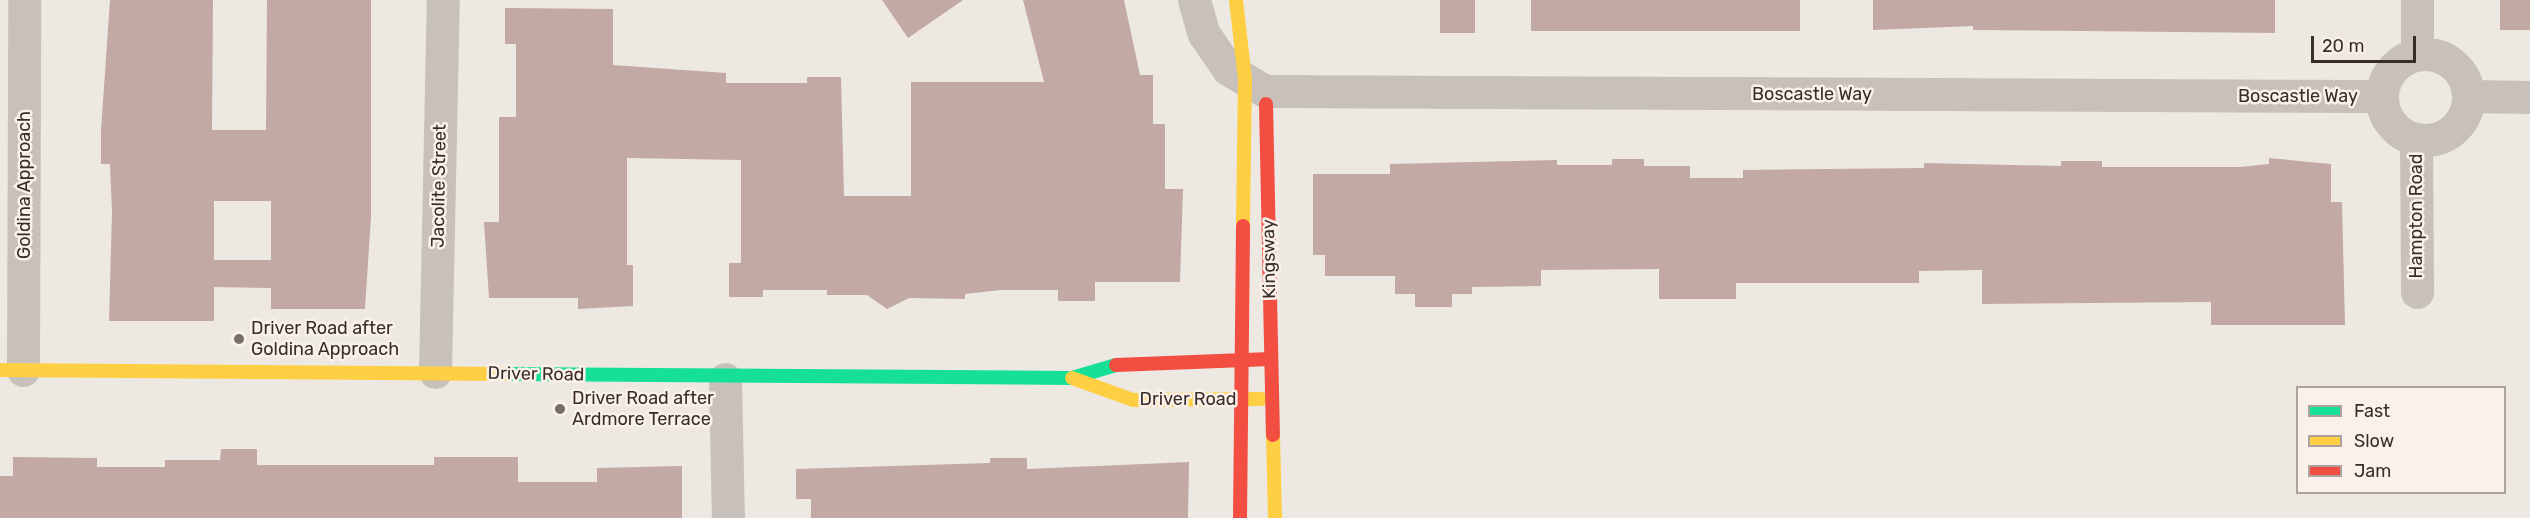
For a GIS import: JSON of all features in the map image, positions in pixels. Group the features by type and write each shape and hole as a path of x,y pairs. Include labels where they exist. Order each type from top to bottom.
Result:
{"street":[{"name":"Goldina Approach","path":"11,370 24,0"},
{"name":"Jacolite Street","path":"435,372 443,0"},
{"path":"1194,0 1204,34 1228,69 1258,80"},
{"name":"Kingsway","path":"1236,0 1258,80 1271,359 1275,518"},
{"path":"2417,0 2417,54"},
{"path":"2417,54 2432,54 2458,68 2469,96 2458,125 2439,137 2416,139 2391,124 2382,96 2392,69 2417,54"},
{"name":"Kingsway","path":"1240,518 1239,361 1258,80"},
{"name":"Boscastle Way","path":"1258,80 2382,96"},
{"path":"2469,96 2530,97"},
{"name":"Hampton Road","path":"2416,139 2417,292"},
{"name":"Driver Road","path":"11,370 435,372 725,379 1072,378 1130,361 1271,359"},
{"name":"Driver Road","path":"1072,378 1133,400 1272,399"},
{"path":"725,379 728,518"}],"building":[{"path":"110,0 213,0 212,130 266,130 267,0 371,0 371,217 365,309 271,309 271,288 214,287 214,321 109,321 112,212 110,164 101,164 101,130","holes":["214,201 271,201 271,260 214,260"]},
{"path":"882,0 963,0 908,38"},
{"path":"1023,0 1124,0 1140,75 1153,75 1153,124 1165,124 1165,189 1183,189 1180,282 1095,282 1095,301 1058,301 1058,290 1001,290 965,294 965,299 909,298 887,309 867,295 827,295 827,290 763,290 763,297 729,297 729,263 741,263 741,160 627,158 627,265 633,265 633,306 578,309 578,298 489,298 484,222 499,222 499,117 516,117 516,44 505,44 505,8 613,9 613,65 726,73 726,83 807,83 807,77 841,77 844,196 911,196 911,82 1044,82"},
{"path":"1440,0 1475,0 1475,33 1440,33"},
{"path":"1531,0 1800,0 1800,31 1531,31"},
{"path":"1873,0 2275,0 2275,33 1973,30 1973,26 1873,30"},
{"path":"2500,0 2530,0 2530,30 2500,30"},
{"path":"2269,158 2331,164 2331,202 2342,202 2345,325 2211,325 2211,302 1982,304 1982,270 1919,271 1919,283 1736,283 1736,299 1659,299 1659,269 1541,270 1541,286 1472,287 1472,294 1452,294 1452,307 1415,307 1415,294 1395,294 1395,276 1325,276 1325,255 1313,255 1313,174 1390,174 1390,164 1557,160 1557,165 1612,165 1612,159 1644,159 1644,166 1690,166 1690,178 1743,178 1743,170 1924,168 1924,163 2061,166 2061,161 2102,161 2102,167 2240,167 2269,164"},
{"path":"221,449 257,449 257,465 434,465 434,457 518,457 518,482 597,482 597,468 682,466 682,518 0,518 0,476 13,476 13,457 97,458 97,467 165,467 165,460 220,460"},
{"path":"990,458 1027,458 1027,469 1189,462 1188,518 811,518 811,499 796,499 796,469 990,463"}],"traffic: fast":[{"path":"505,374 1072,378 1116,365"}],"traffic: slow":[{"path":"1236,0 1245,79 1243,226"},
{"path":"0,370 505,374"},
{"path":"1072,378 1133,400 1261,399"},
{"path":"1273,435 1275,518"}],"traffic: jam":[{"path":"1266,104 1273,435"},
{"path":"1240,518 1243,226"},
{"path":"1116,365 1271,359"}],"place":[{"name":"Driver Road after Goldina Approach","path":"239,339"},
{"name":"Driver Road after Ardmore Terrace","path":"560,409"}]}
